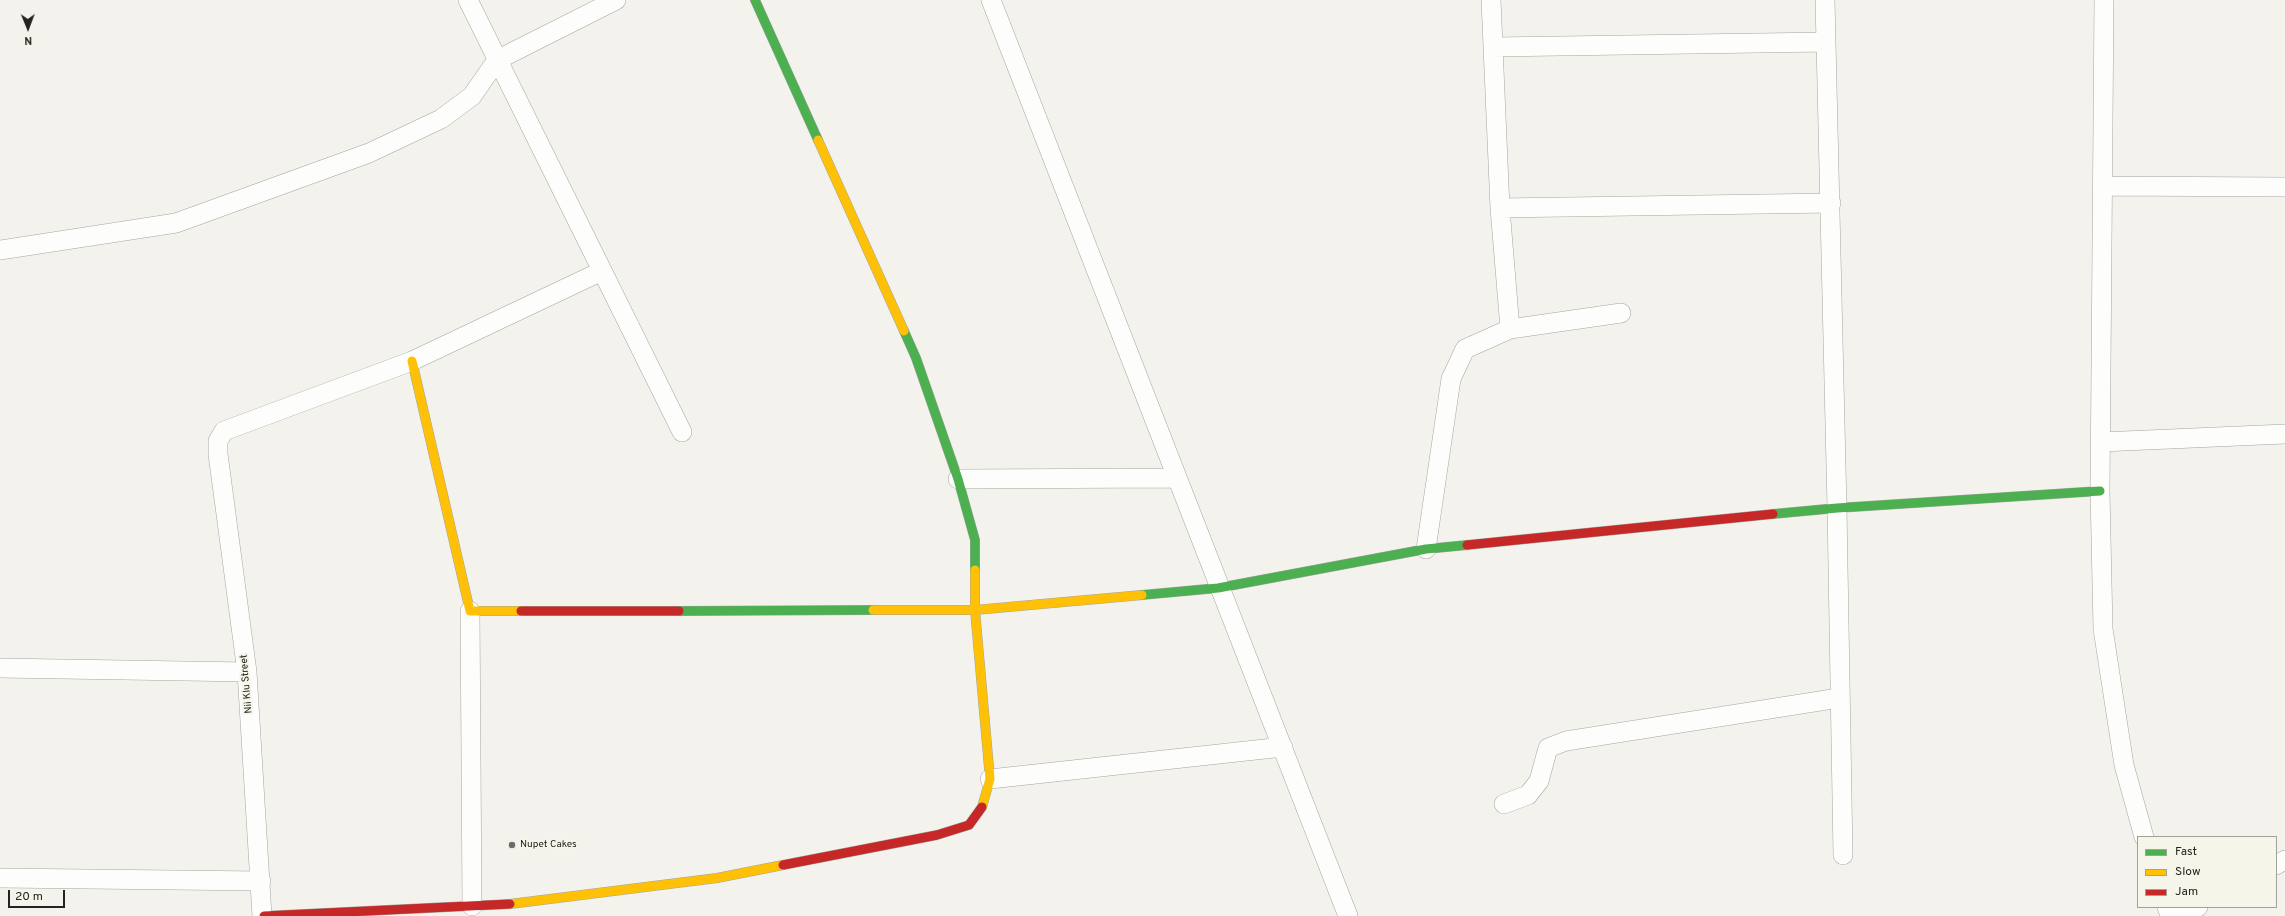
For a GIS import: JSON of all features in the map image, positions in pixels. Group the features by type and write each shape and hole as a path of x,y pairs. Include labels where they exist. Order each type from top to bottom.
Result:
{"street":[{"path":"468,0 496,60 682,432"},
{"path":"0,250 176,223 369,153 441,119 472,96 496,60 616,0"},
{"path":"263,916 521,903 717,878 937,835 969,825 982,808 990,779 975,610 975,540 958,479 916,358 755,0"},
{"path":"991,0 1218,588 1283,746 1348,916"},
{"path":"1491,0 1500,208 1510,329"},
{"path":"1825,0 1825,42 1831,204 1843,855"},
{"path":"2104,0 2100,491 2103,629 2124,765 2144,836"},
{"path":"1494,46 1825,42"},
{"path":"2103,186 2285,187"},
{"path":"1500,208 1831,204"},
{"name":"Nii Klu Street","path":"263,916 247,672 218,454 218,441 224,431 412,360 602,271"},
{"path":"1426,549 1451,379 1465,349 1510,329 1621,313"},
{"path":"412,360 470,611 472,906"},
{"path":"2101,442 2285,434"},
{"path":"958,479 1176,478"},
{"path":"470,611 975,610 1218,588 1426,549 1837,508 2100,491"},
{"path":"0,668 247,672"},
{"path":"1504,804 1528,794 1539,781 1548,748 1566,741 1839,698"},
{"path":"990,779 1283,746"},
{"path":"0,878 261,881"},
{"path":"2182,916 2196,908"}],"traffic: fast":[{"path":"755,0 818,140"},
{"path":"904,331 916,358 958,479 975,540 975,570"},
{"path":"1773,514 1837,508 2100,491"},
{"path":"1142,595 1218,588 1426,549 1467,545"},
{"path":"679,611 873,610"}],"traffic: slow":[{"path":"818,140 904,331"},
{"path":"412,361 470,611 521,611"},
{"path":"975,570 975,610 990,779 982,807"},
{"path":"873,610 975,610 1142,595"},
{"path":"510,904 717,878 783,865"}],"traffic: jam":[{"path":"1467,545 1773,514"},
{"path":"521,611 679,611"},
{"path":"783,865 937,835 969,825 982,807"},
{"path":"264,916 510,904"}],"place":[{"name":"Nupet Cakes","path":"512,845"}]}
